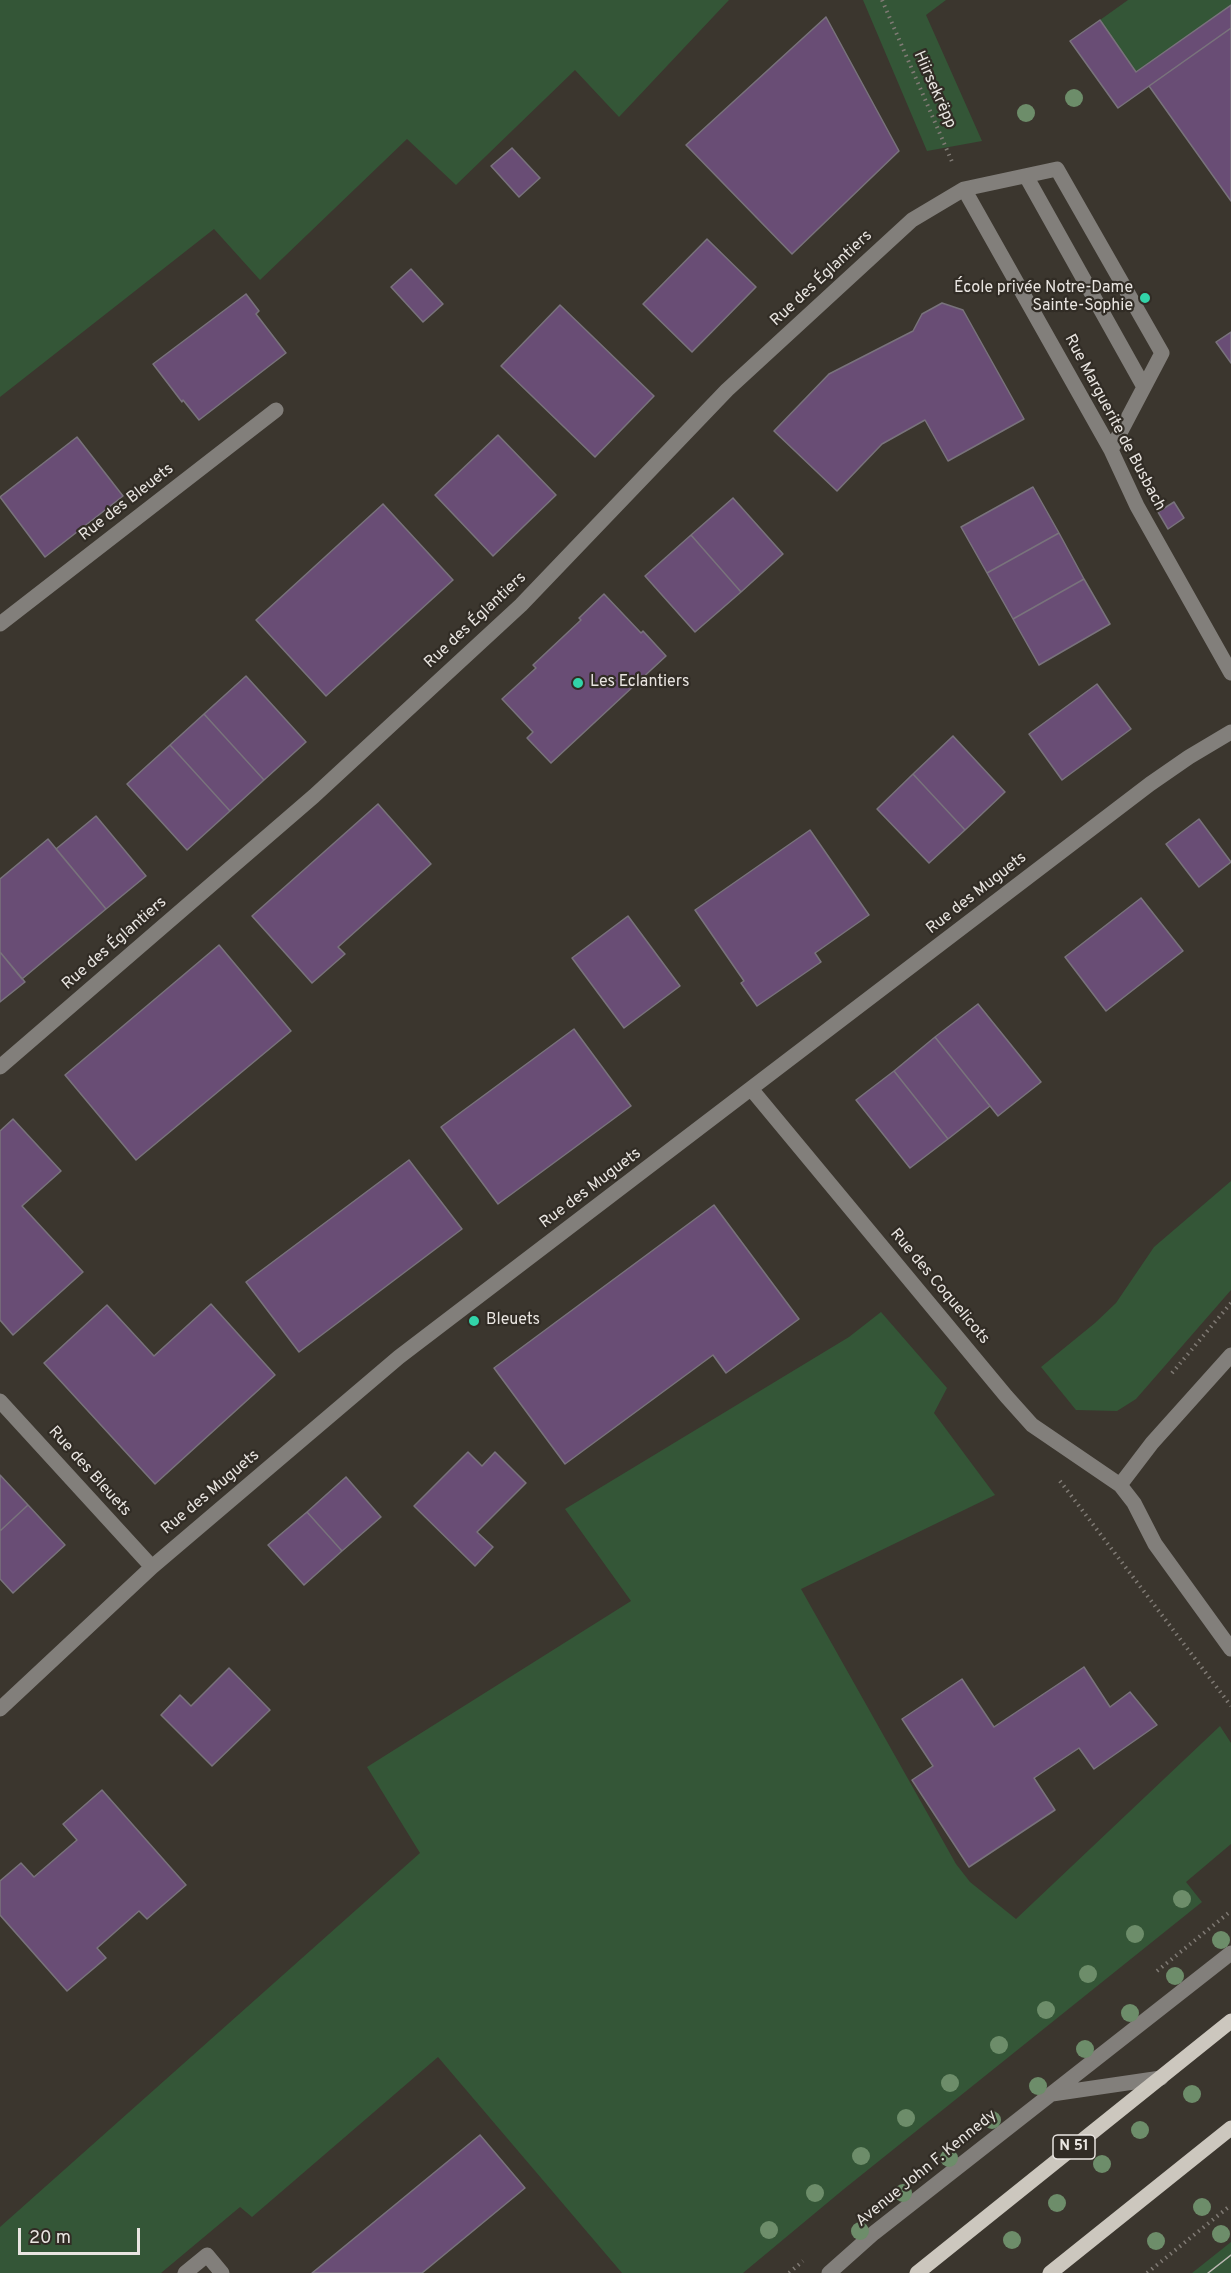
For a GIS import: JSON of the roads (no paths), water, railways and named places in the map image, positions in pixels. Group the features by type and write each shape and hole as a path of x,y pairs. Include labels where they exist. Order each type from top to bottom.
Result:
{"main road":[{"name":"N 51","path":"916,2273 1231,2021"},
{"path":"1050,2273 1231,2128"}],"street":[{"name":"Rue des Églantiers","path":"0,1067 314,796 513,613 727,390 912,220 964,189 1058,169 1162,353 1144,387"},
{"path":"1026,176 1144,387 1111,450"},
{"name":"Rue Marguerite de Busbach","path":"964,189 1111,450 1137,506 1231,673"},
{"name":"Rue des Bleuets","path":"0,624 276,410"},
{"name":"Rue des Muguets","path":"0,1709 152,1567 399,1357 752,1090 1150,784 1189,756 1231,732"},
{"name":"Rue des Coquelicots","path":"752,1090 1032,1425 1120,1485 1134,1503 1155,1544 1231,1649"},
{"path":"1120,1485 1152,1443 1231,1355"},
{"name":"Rue des Bleuets","path":"0,1401 152,1567"},
{"name":"Avenue John F. Kennedy","path":"829,2273 874,2233 1231,1953"},
{"name":"Avenue John F. Kennedy","path":"1049,2095 1161,2078"},
{"path":"185,2273 207,2255 222,2273"}],"tram line":[{"path":"1208,2273 1231,2255"}],"place":[{"name":"École privée Notre-Dame Sainte-Sophie","path":"1145,298"},
{"name":"Les Eclantiers","path":"578,683"},
{"name":"Bleuets","path":"474,1321"}]}
